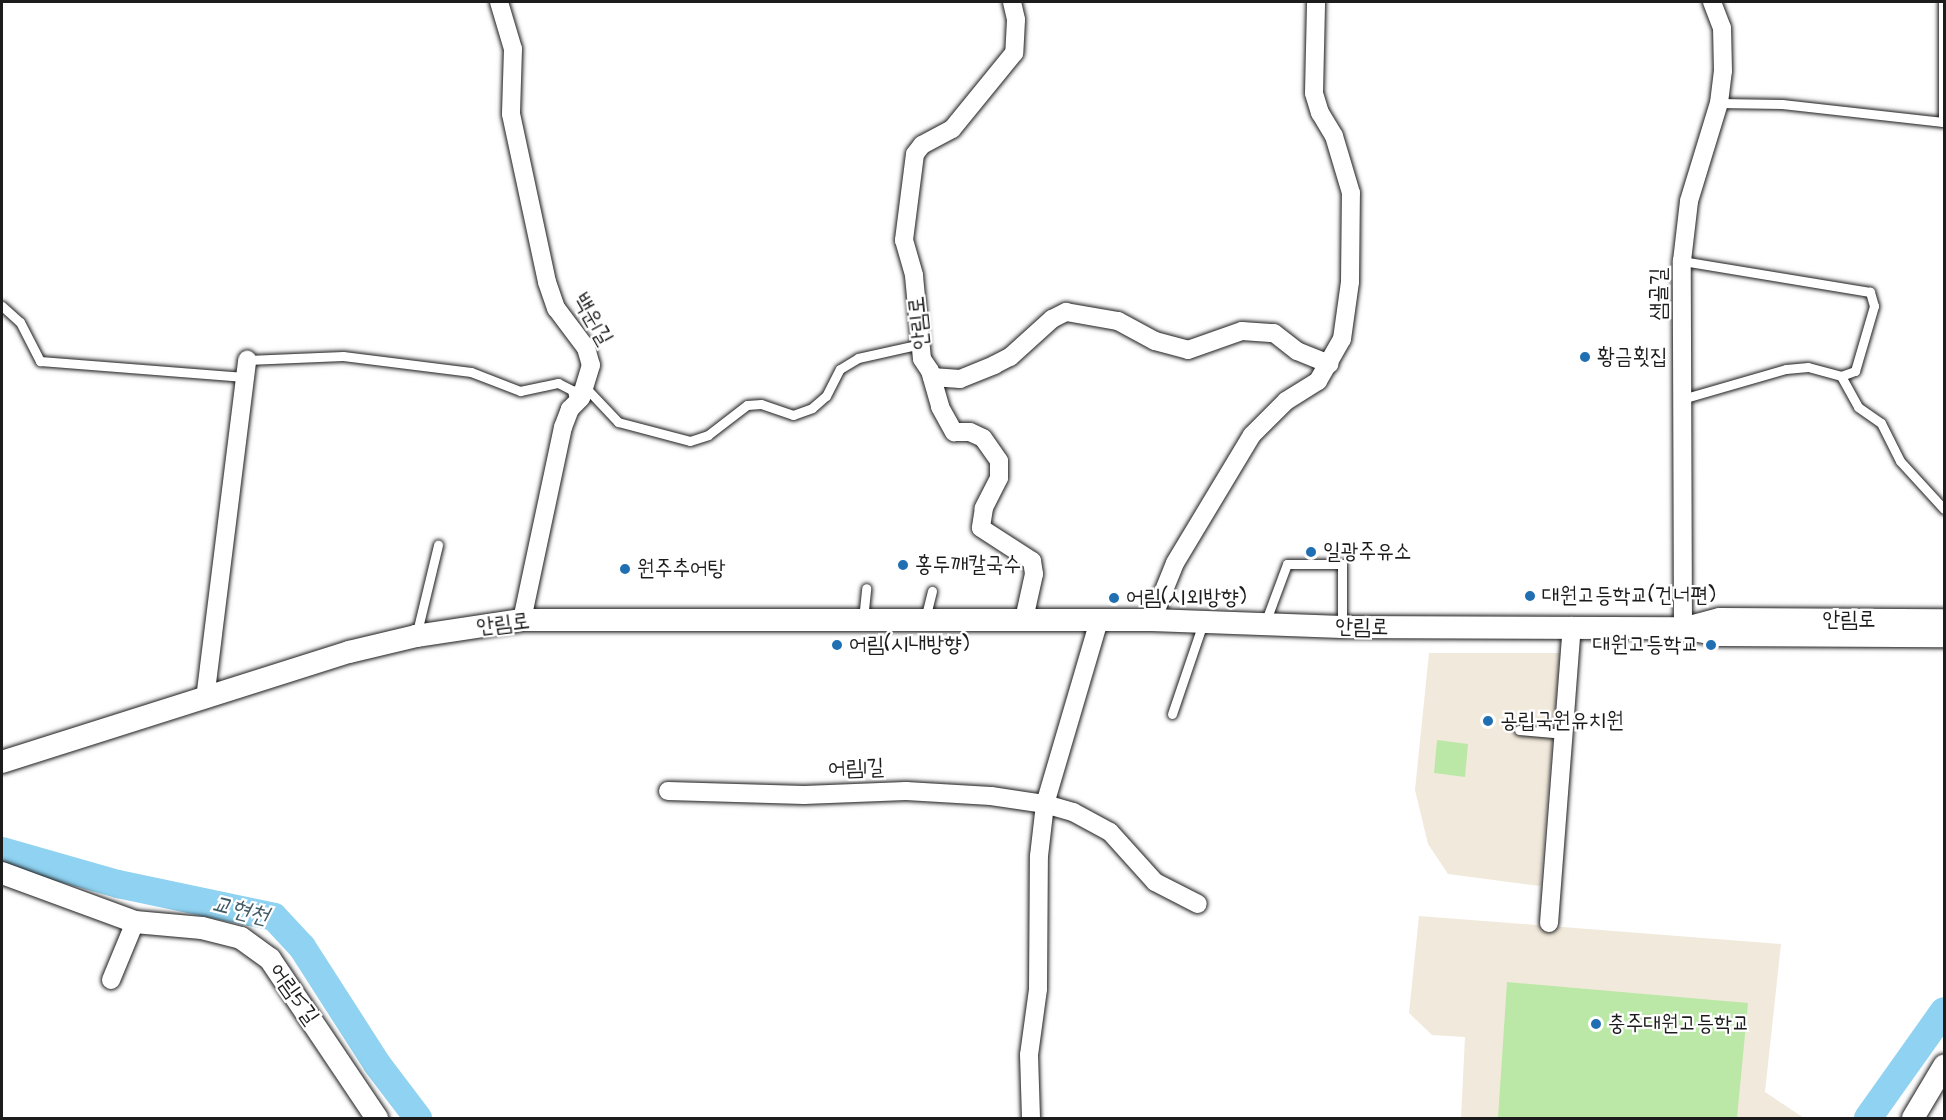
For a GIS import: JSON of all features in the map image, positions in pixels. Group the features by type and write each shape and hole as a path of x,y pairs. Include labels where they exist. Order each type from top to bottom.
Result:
{"street":[{"name":"백운1길","path":"500,2 513,49 511,114 514,134 556,308 586,348 591,365 586,388 563,427 522,620"},
{"name":"안림로","path":"1011,2 1016,20 1014,53 952,129 922,145 915,154 904,240 914,276 922,359 932,377 948,426 954,432 970,432 983,438 999,461 999,478 984,508 981,528 1032,561 1034,573 1024,619"},
{"path":"1152,620 1175,562 1252,435 1286,401 1318,381 1330,364 1342,339 1347,313 1350,192 1334,136 1320,113 1314,93 1316,2"},
{"name":"샘골길","path":"1683,628 1682,261 1689,201 1719,103 1722,28 1712,2"},
{"path":"932,377 960,379 994,365 1010,357 1052,319 1066,312 1118,321 1155,341 1188,350 1242,331 1274,333 1297,351 1330,364"},
{"path":"205,699 246,368"},
{"name":"안림로","path":"2,762 349,652 416,636 522,620 863,618 1152,620 1264,626 1572,626 1683,628 1719,635 1944,636"},
{"name":"안림로","path":"1683,628 1720,619 1944,620"},
{"path":"1031,1119 1029,1055 1038,989 1039,856 1045,804 1099,620"},
{"path":"1549,923 1572,626"},
{"name":"어림1길","path":"668,791 804,795 906,791 991,796 1045,804 1073,812 1110,832 1155,882 1198,904"},
{"name":"어림5길","path":"2,873 135,922 202,928 241,938 270,959 377,1119"},
{"path":"111,980 135,922"},
{"path":"1913,1119 1944,1066"}],"lane":[{"path":"1719,103 1782,104 1943,122 1943,2"},
{"path":"1682,261 1870,292 1874,306 1854,371 1841,376 1808,368 1786,369 1682,399"},
{"path":"2,306 20,322 40,361 246,368 343,356 471,372 520,391 558,383 572,390 575,404"},
{"path":"586,388 618,422 690,441 708,435 747,405 761,404 794,415 812,408 826,396 840,369 858,358 921,344"},
{"path":"1841,376 1858,407 1881,423 1900,461 1944,509"},
{"path":"416,636 438,546"},
{"path":"1264,626 1287,564 1341,564 1342,627"},
{"path":"863,618 866,588"},
{"path":"926,619 932,591"},
{"path":"1172,714 1203,623"},
{"path":"1519,730 1565,734"}],"shaded area":[{"name":"공립국원유치원","path":"1429,653 1560,653 1540,886 1448,874 1428,844 1415,790"},
{"name":"충주대원고등학교","path":"1419,916 1781,944 1765,1092 1804,1118 1461,1118 1465,1037 1432,1035 1409,1013"}],"green space":[{"path":"1437,740 1468,744 1465,777 1434,773"},
{"path":"1507,982 1748,1003 1737,1118 1498,1118"}],"waterway":[{"name":"교현천","path":"2,851 118,884 274,917 302,947 377,1064 418,1118"},
{"name":"교현천","path":"1868,1118 1944,1011"}],"place":[{"name":"황금횟집","path":"1585,357"},
{"name":"일광주유소","path":"1311,552"},
{"name":"홍두깨칼국수","path":"903,565"},
{"name":"원주추어탕","path":"625,569"},
{"name":"대원고등학교(건너편)","path":"1530,596"},
{"name":"어림(시외방향)","path":"1114,598"},
{"name":"어림(시내방향)","path":"837,645"},
{"name":"대원고등학교","path":"1711,645"},
{"name":"공립국원유치원","path":"1488,721"},
{"name":"충주대원고등학교","path":"1596,1024"}]}
